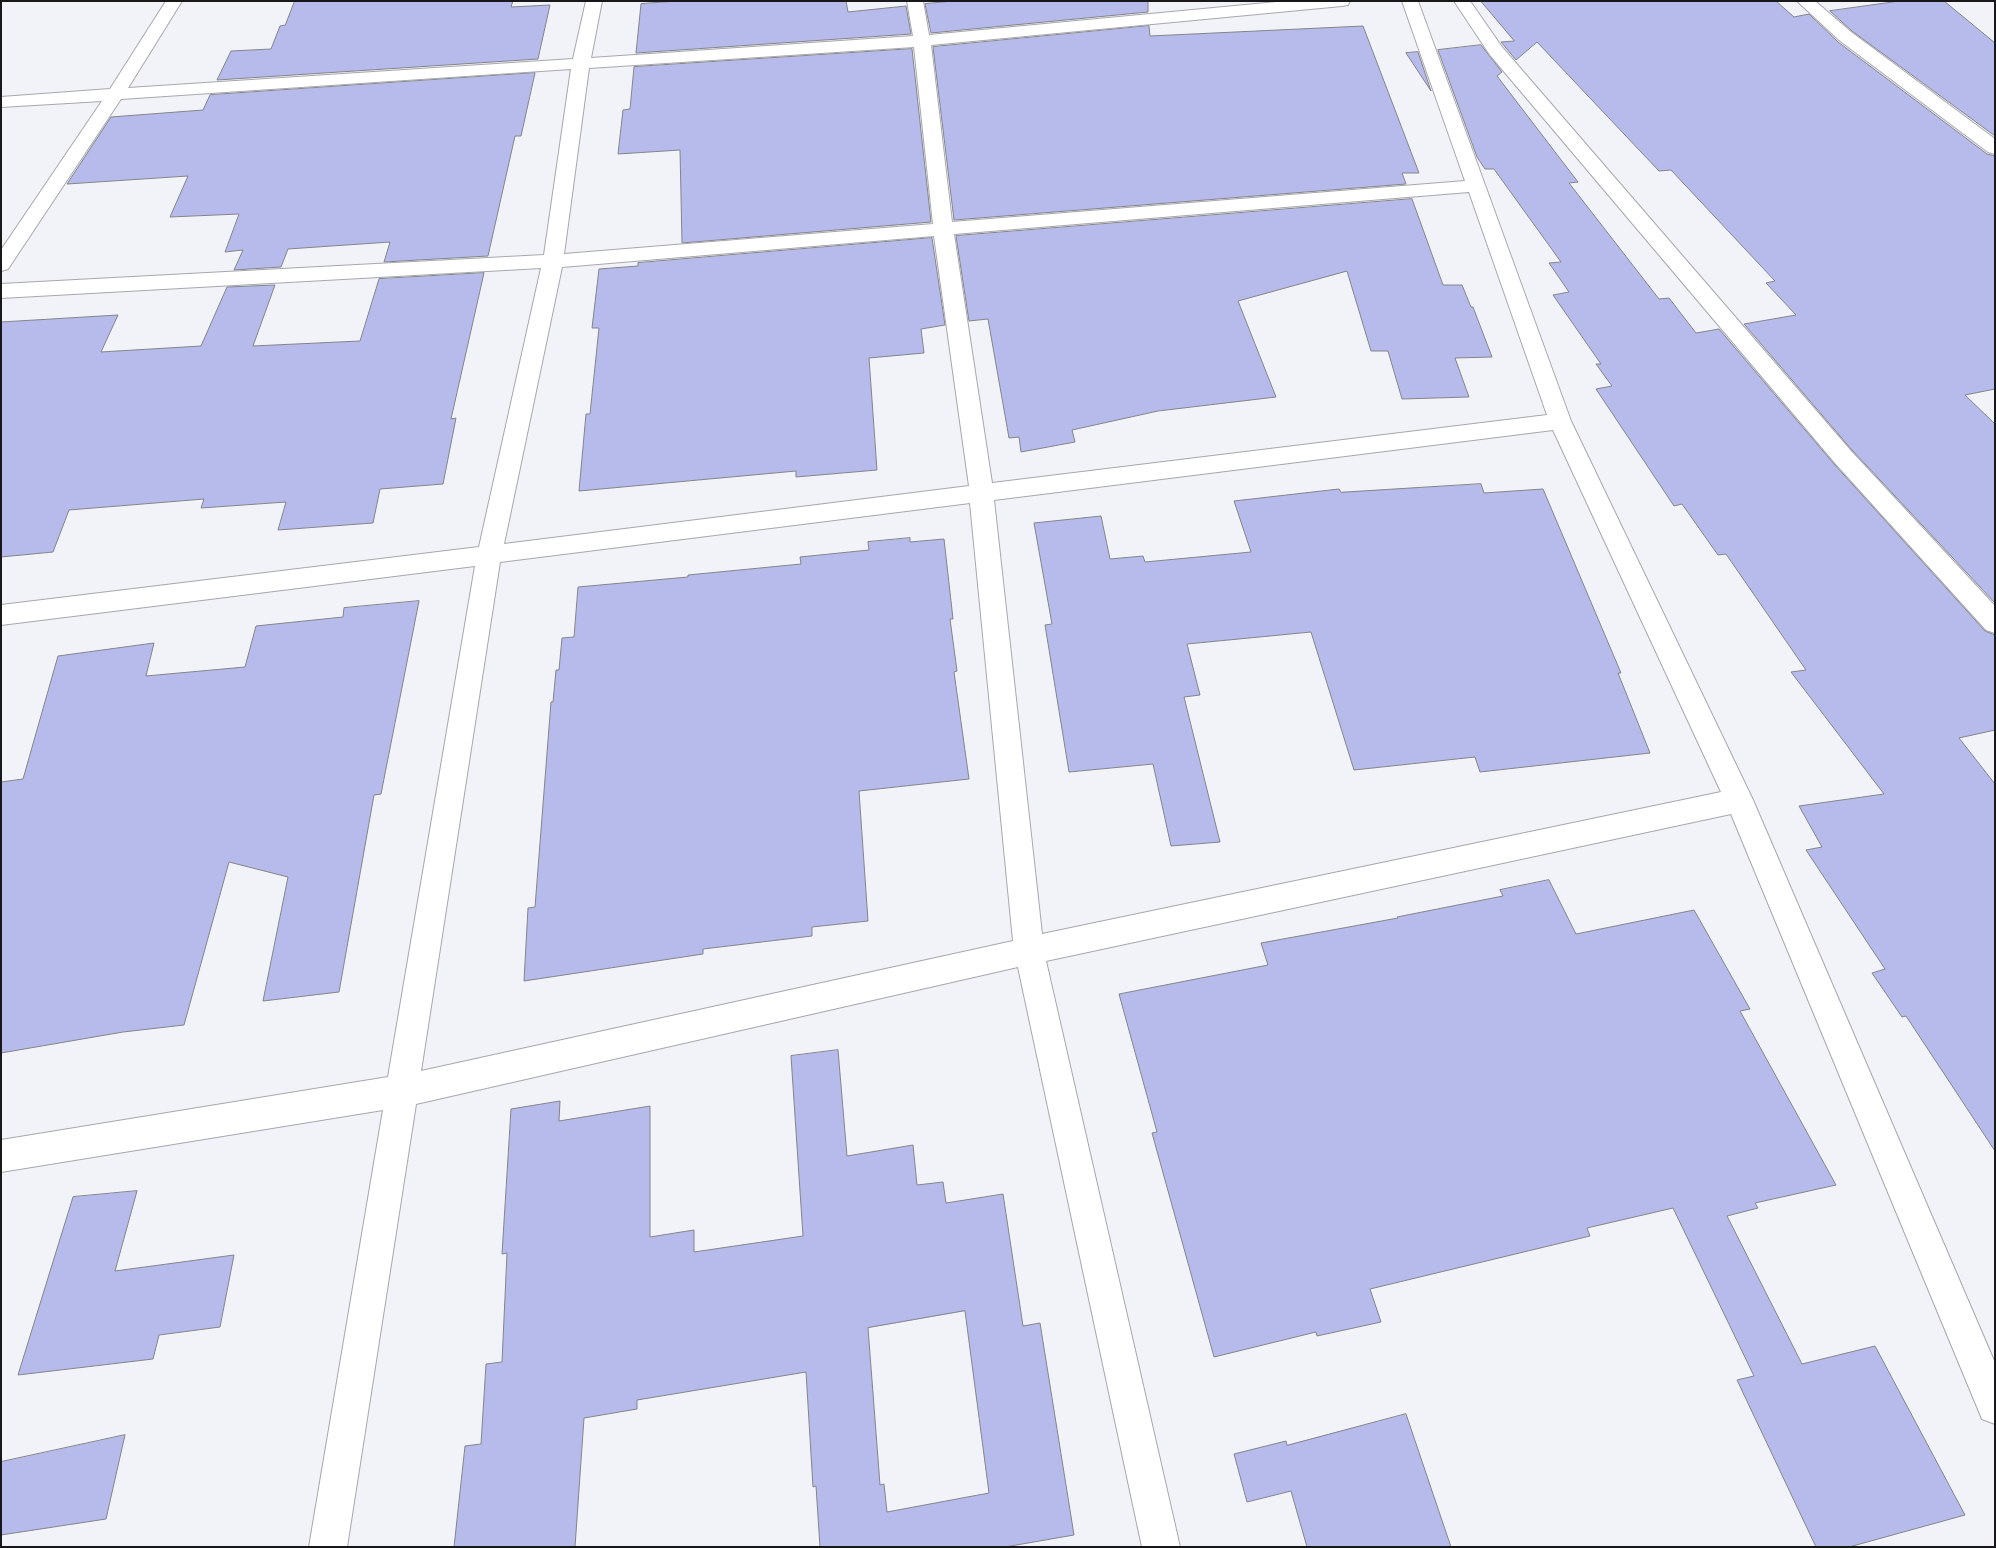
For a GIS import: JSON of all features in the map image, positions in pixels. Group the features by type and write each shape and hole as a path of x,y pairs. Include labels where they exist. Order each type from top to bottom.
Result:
{"street":[{"path":"1,266 115,95 174,1"},
{"path":"328,1547 489,556 553,260 581,64 594,1"},
{"path":"915,1 922,41 943,228 981,491 1029,951 1161,1547"},
{"path":"1,102 922,41 1342,1"},
{"path":"1410,1 1560,421 1739,800 1995,1406"},
{"path":"1462,1 1496,51 1837,450 1995,623"},
{"path":"1805,1 1845,36 1995,148"},
{"path":"1,291 553,260 1475,186"},
{"path":"1,615 489,556 981,491 1560,421"},
{"path":"1,1156 402,1091 1029,951 1739,800"}],"building":[{"path":"295,1 513,1 511,7 550,5 538,59 217,80 231,51 271,49 280,26 285,25"},
{"path":"677,1 846,1 848,12 906,6 911,34 636,53 641,4"},
{"path":"954,1 1148,1 1148,12 931,33 925,4"},
{"path":"1481,1 1776,1 1794,17 1809,14 1838,42 1987,154 1995,156 1995,389 1965,395 1995,424 1995,603 1852,450 1744,324 1796,315 1766,283 1775,281 1671,170 1659,171 1537,42 1516,60 1501,42 1514,41"},
{"path":"1900,1 1944,1 1995,43 1995,136 1852,31 1830,11"},
{"path":"1149,26 1150,36 1363,26 1419,173 1402,173 1406,184 954,220 933,47"},
{"path":"1481,45 1502,72 1497,76 1578,182 1569,183 1659,299 1669,298 1696,333 1719,329 1834,464 1985,631 1995,635 1995,730 1959,738 1995,784 1995,1151 1906,1016 1902,1017 1872,973 1885,969 1806,850 1822,847 1799,806 1884,794 1791,672 1806,670 1726,554 1718,555 1682,504 1674,506 1596,389 1612,386 1596,364 1601,364 1553,295 1569,292 1549,263 1561,262 1494,169 1485,169 1477,157 1438,50"},
{"path":"912,49 931,222 682,243 680,150 618,154 623,110 630,109 634,67"},
{"path":"1418,52 1431,91 1406,53"},
{"path":"535,73 521,136 515,136 488,256 384,262 390,242 288,249 281,267 234,270 243,250 225,252 239,214 170,217 188,176 67,184 111,117 203,110 210,95"},
{"path":"1412,199 1443,285 1462,285 1471,307 1473,307 1492,357 1455,358 1469,397 1402,399 1388,351 1371,351 1347,271 1238,301 1276,397 1158,411 1072,430 1075,442 1021,452 1019,437 1009,438 988,319 969,321 956,236"},
{"path":"932,238 945,325 921,329 924,353 869,358 877,470 796,477 796,471 579,491 586,414 590,414 599,328 592,328 599,269 638,266 638,263"},
{"path":"484,273 451,419 456,418 443,484 380,489 373,523 278,530 286,502 201,508 204,499 69,510 53,552 1,557 1,322 118,315 101,352 201,346 227,287 275,285 253,346 360,341 379,279"},
{"path":"1481,484 1484,493 1543,489 1621,673 1618,673 1650,753 1480,772 1475,757 1354,770 1311,632 1187,644 1200,695 1184,697 1220,842 1171,846 1153,764 1069,772 1045,625 1052,624 1034,523 1101,516 1110,559 1143,556 1145,562 1251,552 1234,501 1339,489 1341,492"},
{"path":"910,538 910,542 944,539 953,619 950,619 957,671 954,672 969,779 859,791 868,921 812,927 812,936 703,949 703,954 524,981 528,908 535,907 551,702 553,702 556,670 559,670 562,638 574,637 578,587 801,564 800,557 869,550 868,542"},
{"path":"419,601 381,794 374,795 339,992 263,1001 288,877 229,862 184,1025 123,1032 1,1053 1,782 23,779 58,656 154,643 146,676 245,667 256,626 343,617 344,608"},
{"path":"1549,880 1576,934 1694,910 1750,1009 1740,1011 1836,1185 1755,1203 1758,1208 1727,1216 1802,1364 1875,1346 1965,1515 1849,1547 1816,1547 1737,1380 1754,1376 1673,1208 1587,1228 1590,1236 1370,1289 1381,1322 1317,1336 1316,1332 1214,1357 1152,1133 1157,1132 1119,994 1268,965 1261,943 1398,918 1503,896 1500,890"},
{"path":"838,1050 847,1156 913,1145 917,1185 943,1182 946,1203 1003,1194 1023,1326 1040,1323 1074,1535 1005,1547 820,1547 816,1486 813,1487 806,1372 637,1400 637,1409 584,1418 575,1547 454,1547 465,1446 481,1444 486,1364 502,1362 507,1253 502,1254 511,1109 560,1101 559,1121 650,1106 650,1237 694,1230 694,1252 803,1236 791,1056","holes":["965,1311 989,1493 887,1512 884,1484 880,1485 868,1328"]},
{"path":"137,1191 115,1271 234,1255 220,1327 159,1335 153,1359 18,1375 73,1197"},
{"path":"1406,1414 1451,1547 1307,1547 1291,1491 1247,1502 1234,1454 1286,1441 1287,1445"},
{"path":"125,1435 106,1519 1,1535 1,1462"}]}
